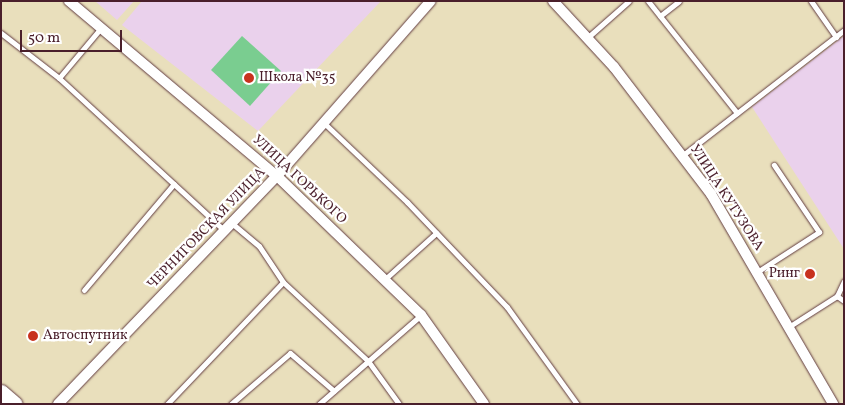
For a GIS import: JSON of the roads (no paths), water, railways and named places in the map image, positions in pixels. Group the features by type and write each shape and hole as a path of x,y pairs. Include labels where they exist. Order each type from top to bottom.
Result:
{"main road":[{"path":"1,392 15,404"}],"street":[{"name":"УЛИЦА ГОРЬКОГО","path":"69,1 277,176 421,315 484,404"},
{"name":"ЧЕРНИГОВСКАЯ УЛИЦА","path":"58,404 277,176 431,1"},
{"name":"УЛИЦА КУТУЗОВА","path":"553,1 614,67 683,155 710,194 790,326 833,404"}],"lane":[{"path":"587,38 630,1"},
{"path":"648,1 737,113"},
{"path":"660,16 679,1"},
{"path":"811,1 836,37"},
{"path":"59,78 101,28"},
{"path":"683,155 844,30"},
{"path":"1,33 59,78 174,184 228,226 259,246 282,282 368,361 399,404"},
{"path":"324,123 436,233 507,307 577,404"},
{"path":"757,272 819,232 774,165"},
{"path":"84,290 174,184"},
{"path":"384,280 436,233"},
{"path":"790,326 837,296 844,281"},
{"path":"167,404 282,282"},
{"path":"837,296 844,301"},
{"path":"319,404 421,315"},
{"path":"231,404 290,353 334,391"}],"place":[{"name":"Школа №35","path":"249,78"},
{"name":"Ринг","path":"810,274"},
{"name":"Автоспутник","path":"33,336"}]}
